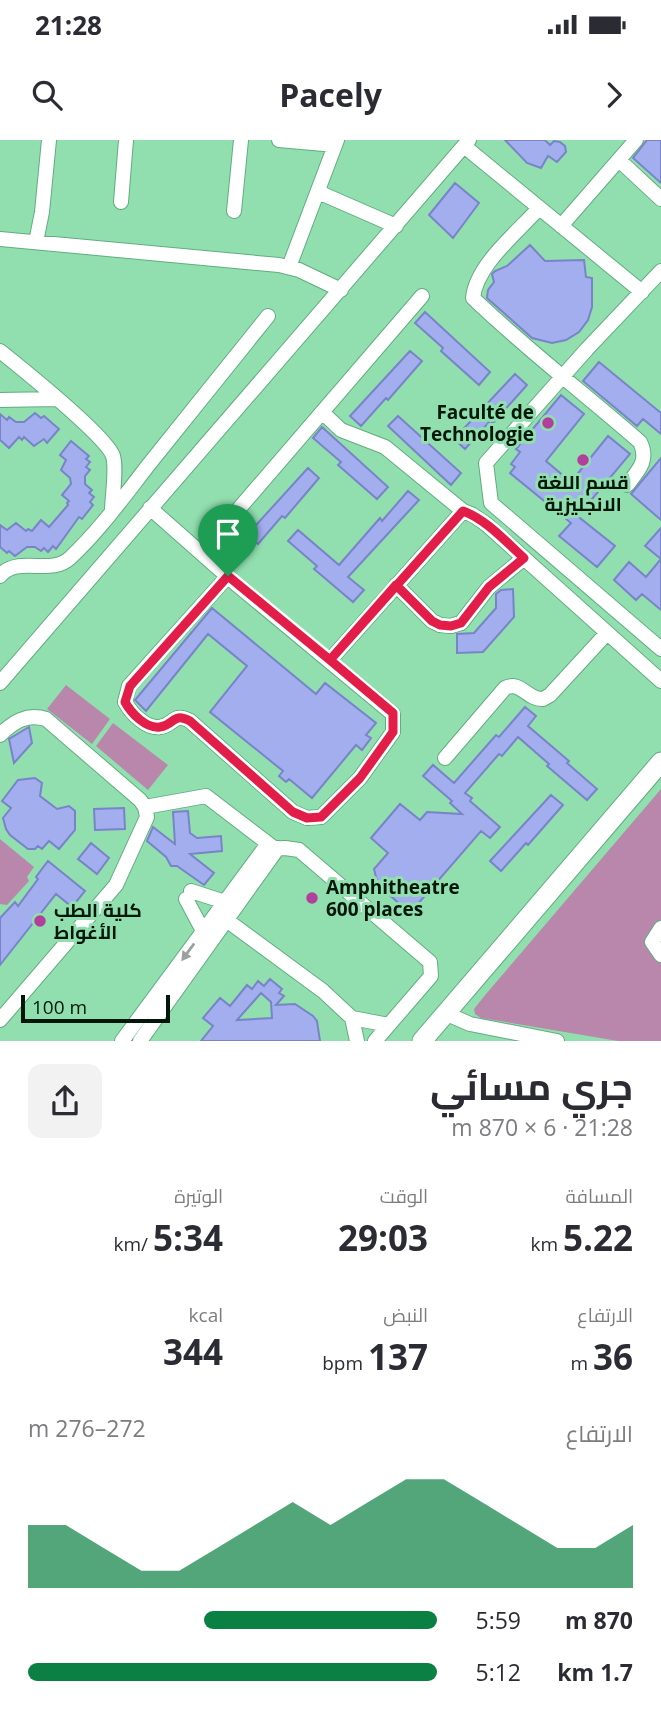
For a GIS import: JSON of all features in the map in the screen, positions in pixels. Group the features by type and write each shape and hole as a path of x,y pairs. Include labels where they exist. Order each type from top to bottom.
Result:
{"main road":[{"path":"439,1041 452,1017 661,762"},
{"path":"422,1041 452,1017 661,780"}],"street":[{"path":"36,242 42,212 49,140"},
{"path":"121,202 126,140"},
{"path":"234,211 241,140"},
{"path":"279,140 336,143 289,267"},
{"path":"561,226 636,140"},
{"path":"0,683 466,143 539,208 642,292"},
{"path":"619,160 661,199"},
{"path":"318,192 396,226"},
{"path":"539,208 481,271 474,286 473,298 509,332 640,442 645,452 642,467 627,485"},
{"path":"0,239 289,267 341,290"},
{"path":"661,271 563,375 486,463 491,503 661,649"},
{"path":"218,534 422,296"},
{"path":"0,576 5,570 16,566 52,565 68,559 112,511 268,316"},
{"path":"0,351 57,399 109,449 112,455 112,511"},
{"path":"0,400 57,399"},
{"path":"322,412 341,430 384,447 463,511 486,524 661,681"},
{"path":"150,508 393,713 393,732 360,778 321,817 307,818 293,812 190,721 182,717 160,727 150,726 130,711 125,702 130,686 228,576"},
{"path":"330,660 463,511"},
{"path":"396,585 432,621 451,626 461,623 489,587 524,558"},
{"path":"445,758 505,688 510,685 517,686 532,697 543,699 550,695 607,633"},
{"path":"0,735 15,722 38,716 46,719 128,789 145,807 147,817 116,885 0,1020"},
{"path":"145,807 206,796 276,848 299,850 430,962 431,976 375,1041"},
{"path":"122,1041 141,1031 223,912 276,848"},
{"path":"203,931 189,895 223,912 323,991 352,1018 389,1025"},
{"path":"141,1031 203,931 223,912"},
{"path":"661,928 652,942 661,955"},
{"path":"452,1017 557,1041"},
{"path":"352,1018 357,1041"},
{"path":"141,1031 160,1041"}],"shaded area":[{"path":"66,685 110,719 92,744 47,709"},
{"path":"113,723 168,765 148,790 96,746"},
{"path":"661,789 661,921 645,940 649,950 661,961 661,1041 618,1041 481,1018 475,1014 474,1009 486,994"},
{"path":"0,839 34,867 27,877 29,881 7,905 0,904"}],"building":[{"path":"505,140 545,140 550,145 554,141 560,142 565,146 566,152 557,162 548,156 541,168 527,163"},
{"path":"647,140 661,140 661,183 633,158"},
{"path":"455,183 479,203 453,238 429,215"},
{"path":"530,245 545,261 584,260 586,277 592,278 592,307 588,320 579,332 566,340 552,343 532,338 487,298 488,290 494,282 492,274 507,266"},
{"path":"425,312 490,372 479,385 415,323"},
{"path":"410,351 422,361 361,426 350,416"},
{"path":"599,362 661,413 661,434 643,419 637,426 583,381"},
{"path":"515,374 527,385 465,449 454,439"},
{"path":"561,395 584,414 546,461 571,482 608,436 630,454 588,504 585,502 575,514 615,546 597,567 559,536 571,523 510,473 515,467 511,464 520,452 516,449"},
{"path":"35,413 41,418 44,416 59,429 47,443 44,439 34,446 24,437 22,440 19,437 9,448 0,440 0,414 7,420 9,417 16,422 24,422"},
{"path":"398,416 461,473 451,485 388,426"},
{"path":"322,427 388,487 377,499 338,465 341,462 313,438"},
{"path":"71,441 89,456 86,459 90,462 86,467 90,470 85,476 85,484 92,490 89,493 94,497 90,502 93,505 82,519 79,517 56,549 53,546 48,552 44,548 41,551 35,547 27,547 15,556 9,551 7,553 0,547 0,525 7,530 16,523 26,531 32,531 41,520 49,527 68,505 69,501 62,495 71,484 70,478 61,470 66,460 60,455"},
{"path":"661,458 661,520 631,494"},
{"path":"308,468 319,478 285,518 282,516 258,544 247,535"},
{"path":"408,491 419,500 348,577 364,590 353,602 314,569 317,566 288,541 298,530 339,565"},
{"path":"661,528 661,559 645,546"},
{"path":"661,559 661,610 642,594 636,600 614,580 629,562 646,577"},
{"path":"513,589 514,617 483,652 457,653 457,634 474,633 496,608 496,594 501,590"},
{"path":"212,608 316,694 325,683 376,723 366,735 371,738 362,750 356,745 312,798 289,779 286,782 279,776 283,771 210,712 247,666 208,634 146,711 135,700"},
{"path":"525,707 536,716 528,726 597,789 587,800 518,737 502,756 499,754 465,793 472,798 470,801 500,827 490,838 481,831 410,913 378,885 374,869 388,853 371,838 400,804 420,820 427,812 462,814 450,803 452,801 423,776 433,765 454,783"},
{"path":"29,727 32,743 14,763 9,739"},
{"path":"35,778 42,783 40,796 57,809 69,806 75,811 75,830 59,849 49,841 42,849 38,846 28,849 6,829 3,818 11,808 2,801 18,780"},
{"path":"551,795 563,805 501,871 490,861"},
{"path":"124,808 125,829 95,830 94,809"},
{"path":"188,811 190,833 197,838 221,836 222,851 190,854 214,873 204,885 177,866 171,866 166,857 147,841 153,827 175,844 173,812"},
{"path":"91,843 109,858 97,874 78,859"},
{"path":"48,861 85,891 72,907 56,894 0,965 0,918 15,902 18,906"},
{"path":"270,979 282,989 279,993 284,996 276,1005 295,1004 313,1016 317,1021 320,1041 201,1041 213,1026 203,1018 220,998 230,1006 247,985 252,989 258,981 264,986","holes":["261,993 271,1002 272,1018 237,1020"]}],"place":[{"name":"Faculté de Technologie","path":"548,423"},
{"name":"قسم اللغة الانجليزية","path":"583,460"},
{"name":"Amphitheatre 600 places","path":"312,898"},
{"name":"كلية الطب الأغواط","path":"40,921"}],"route":[{"path":"228,576 130,686 125,702 130,711 150,726 160,727 182,717 190,721 293,812 307,818 321,817 360,778 393,732 395,722 393,713 330,660 424,554 463,511 486,524 524,558 489,587 461,623 451,626 432,621 396,585 330,660 228,576"}]}
